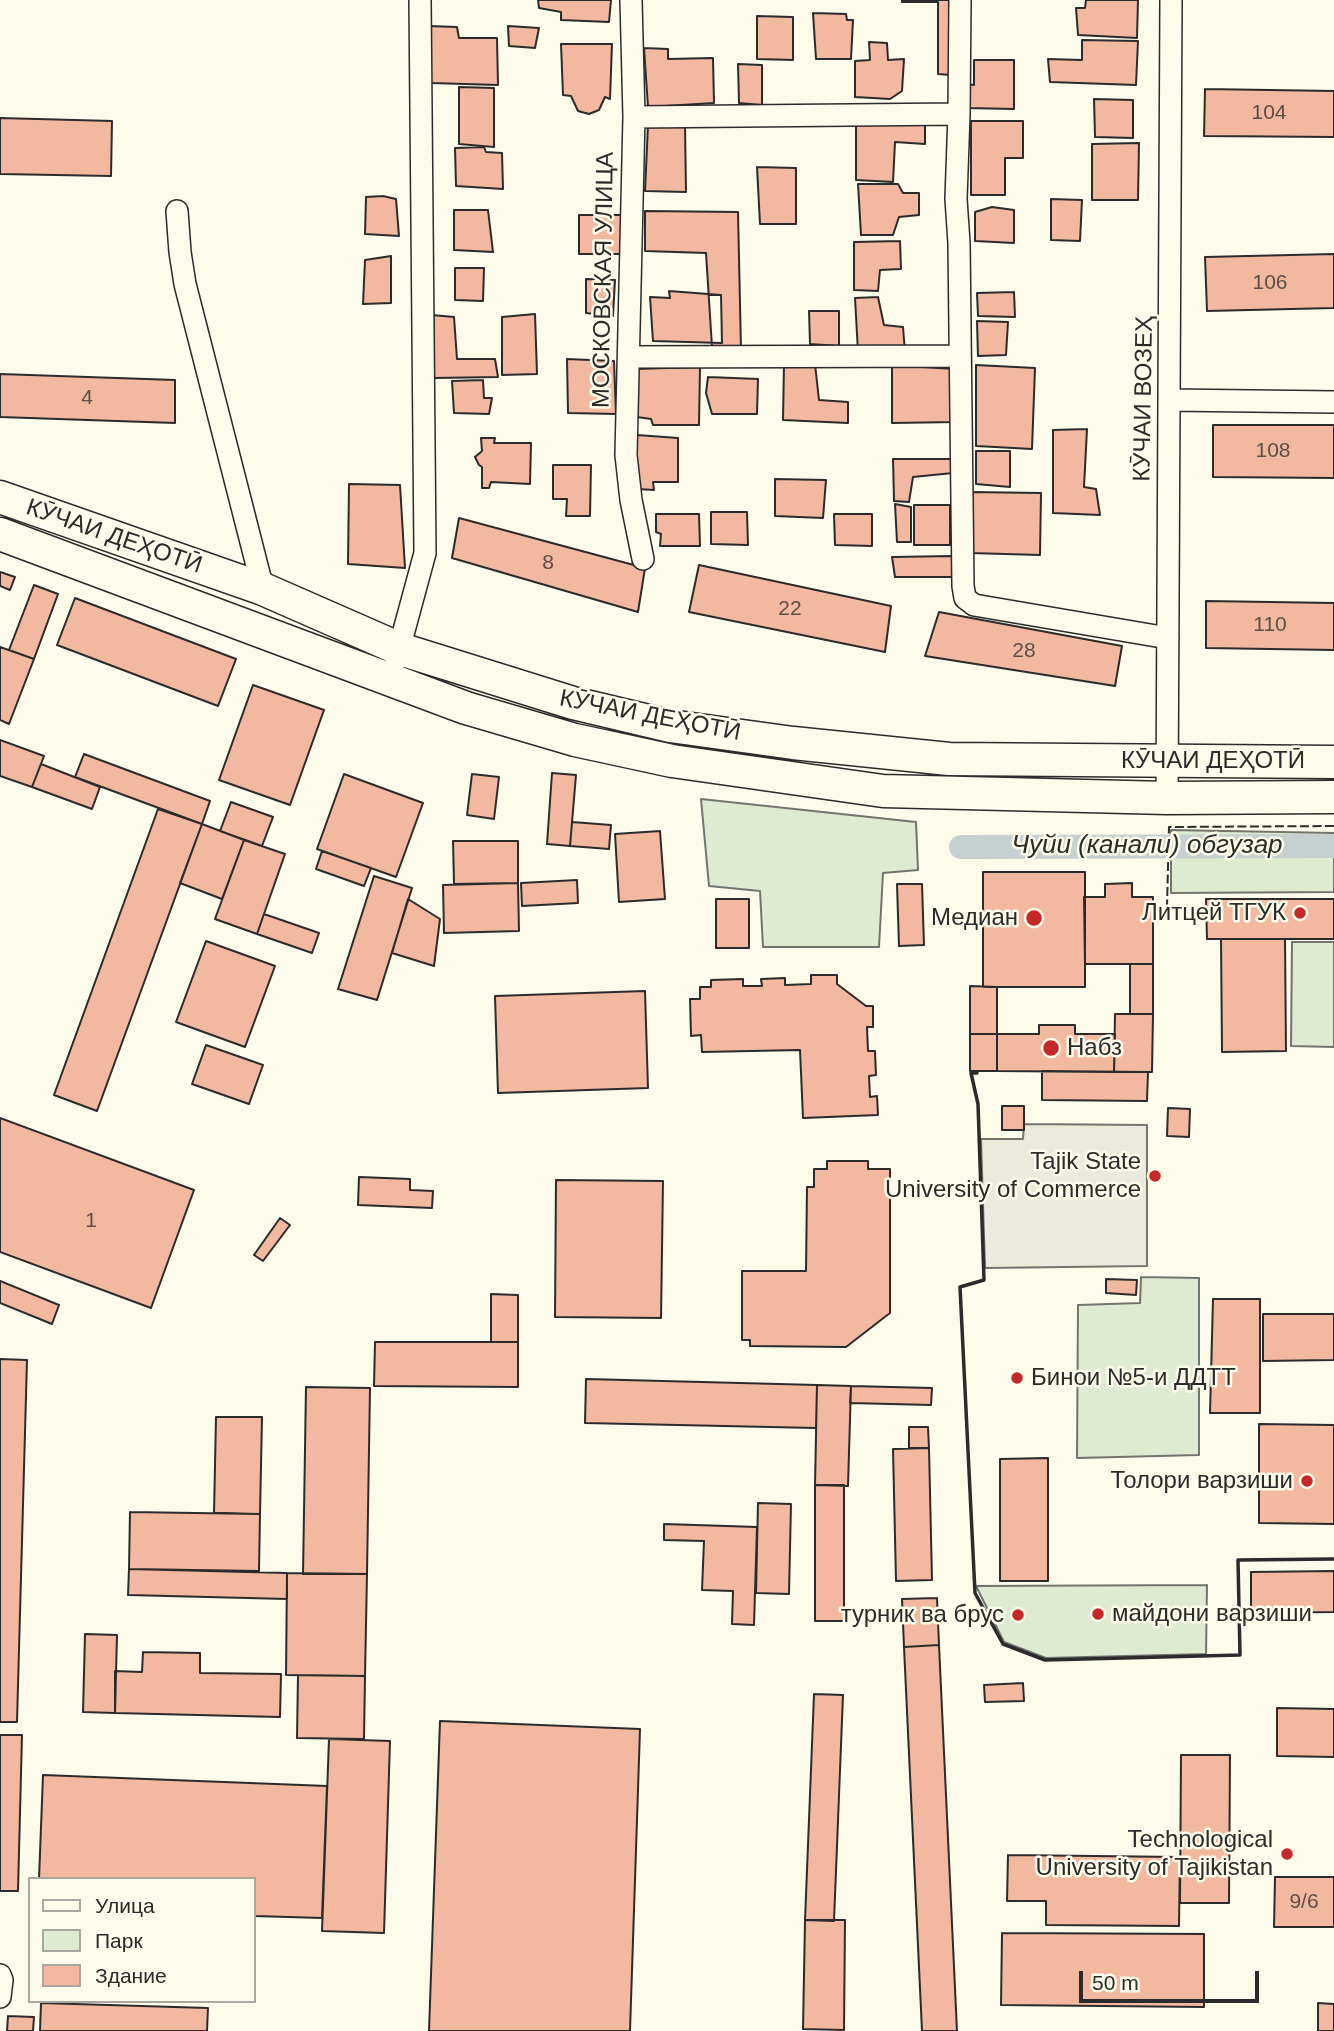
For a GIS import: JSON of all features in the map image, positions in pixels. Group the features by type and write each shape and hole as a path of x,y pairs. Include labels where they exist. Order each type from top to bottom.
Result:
{"street":[{"path":"390,679 425,553 420,0"},
{"name":"МОСКОВСКАЯ УЛИЦА","path":"631,0 634,117 626,455 631,500 643,559"},
{"path":"960,0 956,199 965,597 974,605 1168,638"},
{"name":"КӮЧАИ ВОЗЕҲ","path":"1167,798 1171,0"},
{"path":"634,117 959,114"},
{"path":"177,211 185,284 263,589"},
{"path":"628,357 960,356"},
{"path":"1170,400 1334,402"},
{"name":"КӮЧАИ ДЕҲОТӢ","path":"0,497 263,589 400,649 573,704 670,726 793,743 949,759 1334,762"},
{"name":"КӮЧАИ ДЕҲОТӢ","path":"0,534 466,708 575,740 686,763 883,790 1167,798 1334,797"},
{"path":"0,1975 0,1997"}],"green space":[{"path":"701,799 916,822 918,870 883,873 879,947 763,947 760,891 709,886"},
{"path":"1171,830 1334,833 1334,892 1171,893"},
{"path":"1292,942 1334,942 1334,1047 1291,1046"},
{"path":"1141,1277 1199,1278 1199,1455 1077,1458 1078,1305 1140,1303"},
{"name":"майдони варзиши","path":"1207,1585 1206,1654 1046,1658 1004,1642 976,1586"}],"shaded area":[{"path":"1024,1124 1147,1125 1147,1266 985,1268 981,1139 1023,1139"}],"building":[{"path":"538,0 611,0 609,22 561,20 561,12 539,8"},
{"path":"902,0 953,0 951,75 938,74 938,2"},
{"path":"1086,0 1138,0 1137,38 1078,35 1076,8 1085,8"},
{"path":"813,13 846,14 847,20 853,20 851,59 816,59"},
{"path":"757,16 793,17 793,60 757,59"},
{"path":"429,26 457,27 459,38 497,38 498,85 431,83"},
{"path":"508,26 539,28 535,48 509,46"},
{"path":"1082,40 1138,41 1136,85 1050,82 1048,59 1082,60"},
{"path":"869,42 887,43 888,60 904,59 902,91 890,99 855,97 855,61 870,60"},
{"path":"561,44 612,44 610,99 605,97 599,110 589,114 578,111 571,96 563,95"},
{"path":"644,48 668,49 668,59 713,58 714,103 648,107"},
{"path":"974,60 1014,60 1014,109 966,108 966,84 974,85"},
{"path":"738,64 762,65 762,105 739,103"},
{"path":"459,87 494,88 494,147 459,144"},
{"path":"1205,89 1334,91 1334,137 1204,136"},
{"path":"1094,99 1133,100 1133,138 1095,137"},
{"path":"0,118 112,121 111,176 0,174"},
{"path":"856,121 925,122 925,144 895,142 893,182 856,180"},
{"path":"971,121 1023,121 1023,158 1005,158 1005,195 971,195"},
{"path":"648,125 685,125 686,192 645,191"},
{"path":"1139,143 1138,200 1092,200 1092,144"},
{"path":"484,147 486,152 502,153 503,189 456,186 455,148"},
{"path":"757,167 796,168 796,224 760,224"},
{"path":"858,184 898,184 903,193 919,193 919,215 899,217 893,235 861,235"},
{"path":"383,196 396,199 399,236 365,234 366,197"},
{"path":"1051,199 1082,200 1080,241 1051,240"},
{"path":"992,207 1014,210 1014,243 975,241 975,212"},
{"path":"454,210 488,210 493,252 454,250"},
{"path":"645,211 738,212 741,349 712,347 706,253 645,251"},
{"path":"579,215 624,215 624,254 579,254"},
{"path":"900,241 901,269 880,270 878,291 854,290 854,242"},
{"path":"1334,254 1334,308 1207,311 1205,257"},
{"path":"391,256 391,303 363,304 365,260"},
{"path":"455,268 484,268 483,301 455,300"},
{"path":"586,279 615,280 613,316 586,313"},
{"path":"669,291 721,295 722,343 653,341 650,297 670,298"},
{"path":"1014,292 1015,317 978,316 977,293"},
{"path":"878,297 884,325 903,327 905,352 858,352 855,298"},
{"path":"809,311 839,311 839,346 810,344"},
{"path":"535,314 537,374 502,375 502,317"},
{"path":"432,315 454,317 457,359 495,359 498,377 434,378"},
{"path":"977,321 1008,322 1006,355 978,356"},
{"path":"567,359 614,361 616,414 568,413"},
{"path":"784,363 815,364 819,400 848,402 848,423 783,420"},
{"path":"892,365 954,369 956,422 892,423"},
{"path":"976,365 1035,368 1032,449 976,446"},
{"path":"700,367 699,425 653,425 651,419 637,417 636,369"},
{"path":"0,374 175,380 175,423 0,417"},
{"path":"708,377 758,379 757,414 712,414 706,393"},
{"path":"483,380 484,398 492,398 489,414 454,413 452,381"},
{"path":"1213,425 1334,425 1334,478 1213,477"},
{"path":"1087,429 1084,487 1096,489 1100,515 1053,513 1053,430"},
{"path":"637,435 678,438 678,482 653,482 654,490 637,489"},
{"path":"481,438 495,438 494,443 531,443 530,484 491,482 489,488 482,488 482,467 475,457 482,451"},
{"path":"976,451 1010,451 1010,487 976,484"},
{"path":"893,459 954,459 953,473 913,477 909,502 894,501"},
{"path":"553,465 591,465 590,516 566,516 567,499 553,499"},
{"path":"775,479 826,480 823,518 775,516"},
{"path":"349,484 400,485 405,568 348,564"},
{"path":"970,492 1041,493 1040,555 970,553"},
{"path":"895,504 911,507 911,542 897,542"},
{"path":"914,505 950,505 950,545 914,545"},
{"path":"711,512 747,512 748,545 711,544"},
{"path":"656,514 699,514 700,546 660,546 661,534 656,532"},
{"path":"834,514 872,514 872,546 835,545"},
{"path":"459,518 645,568 638,612 452,558"},
{"path":"953,556 953,577 895,577 892,557"},
{"path":"699,565 891,606 885,652 689,612"},
{"path":"0,572 15,577 10,590 0,586"},
{"path":"34,585 58,594 34,659 9,650"},
{"path":"75,598 236,659 218,706 57,645"},
{"path":"1206,601 1334,603 1334,650 1206,648"},
{"path":"939,612 1122,646 1115,686 925,656"},
{"path":"0,647 34,659 9,724 0,720"},
{"path":"253,685 324,710 290,805 219,780"},
{"path":"0,740 44,756 32,787 0,776"},
{"path":"84,754 210,801 202,824 75,777"},
{"path":"41,764 100,787 92,809 32,787"},
{"path":"552,773 576,775 570,846 547,844"},
{"path":"344,774 423,803 396,877 317,849"},
{"path":"472,774 499,777 494,819 467,815"},
{"path":"231,802 273,817 262,846 220,831"},
{"path":"158,809 202,824 97,1111 54,1095"},
{"path":"572,822 611,825 609,849 570,846"},
{"path":"202,824 244,840 222,899 180,883"},
{"path":"660,831 665,899 619,902 615,834"},
{"path":"244,840 285,854 257,934 215,919"},
{"path":"453,841 518,841 518,883 454,884"},
{"path":"322,851 371,868 364,886 316,869"},
{"name":"Медиан","path":"983,872 1085,872 1085,987 983,987"},
{"path":"374,876 412,888 377,1000 338,989"},
{"path":"577,880 578,903 522,906 521,883"},
{"path":"518,883 519,931 444,933 443,885"},
{"path":"1132,883 1132,897 1153,897 1153,964 1085,964 1084,897 1105,897 1105,884"},
{"path":"897,884 922,884 924,945 899,946"},
{"path":"408,899 440,919 434,966 392,953"},
{"path":"716,899 749,899 749,948 716,948"},
{"path":"1206,899 1334,899 1334,939 1207,939"},
{"path":"264,914 319,933 312,953 257,934"},
{"path":"1221,939 1285,939 1286,1051 1222,1052"},
{"path":"206,941 275,966 245,1047 176,1022"},
{"path":"1130,964 1153,964 1153,1014 1130,1014"},
{"path":"811,975 837,975 837,984 866,1006 873,1006 873,1027 867,1027 868,1051 875,1051 876,1075 869,1076 870,1097 877,1096 878,1115 803,1118 800,1050 702,1052 701,1035 691,1036 690,999 700,999 700,987 711,987 711,980 743,979 743,986 762,986 761,979 785,978 785,985 811,984"},
{"path":"970,986 997,987 997,1034 970,1034"},
{"path":"645,991 648,1088 498,1093 495,996"},
{"path":"1115,1014 1153,1014 1152,1072 1114,1072"},
{"path":"1039,1025 1075,1025 1075,1034 1115,1034 1114,1072 997,1071 997,1034 1039,1034"},
{"path":"970,1034 997,1034 997,1071 970,1071"},
{"path":"206,1045 263,1065 249,1104 192,1084"},
{"path":"1042,1071 1148,1072 1147,1101 1042,1100"},
{"path":"1002,1106 1024,1106 1024,1130 1002,1130"},
{"path":"1168,1108 1190,1109 1189,1137 1167,1136"},
{"path":"0,1118 194,1190 151,1308 0,1252"},
{"path":"827,1161 868,1161 868,1169 890,1169 890,1313 846,1347 750,1346 750,1340 742,1340 742,1271 806,1271 807,1187 814,1187 814,1169 827,1169"},
{"path":"359,1177 410,1179 410,1190 433,1191 432,1208 358,1205"},
{"path":"556,1180 663,1181 661,1318 555,1317"},
{"path":"280,1218 290,1225 263,1261 254,1255"},
{"path":"1106,1279 1137,1280 1136,1295 1106,1293"},
{"path":"0,1281 59,1305 52,1324 0,1303"},
{"path":"491,1294 518,1295 518,1342 491,1342"},
{"path":"1213,1299 1260,1299 1260,1413 1210,1413"},
{"path":"1263,1314 1334,1314 1334,1360 1263,1361"},
{"path":"375,1342 518,1342 518,1387 374,1386"},
{"path":"0,1359 27,1360 17,1722 0,1722"},
{"path":"586,1379 817,1385 816,1428 585,1423"},
{"path":"817,1385 851,1386 848,1486 815,1485"},
{"path":"851,1386 932,1388 931,1405 850,1403"},
{"path":"306,1387 370,1388 367,1574 303,1574"},
{"path":"216,1417 262,1417 260,1514 214,1513"},
{"path":"1259,1424 1334,1425 1334,1524 1259,1523"},
{"path":"909,1427 928,1427 929,1448 909,1448"},
{"path":"929,1448 932,1580 896,1581 893,1449"},
{"path":"1048,1458 1048,1581 1000,1581 1000,1459"},
{"path":"815,1485 844,1485 844,1621 815,1621"},
{"path":"758,1503 791,1504 789,1594 756,1593"},
{"path":"130,1512 260,1514 259,1571 129,1569"},
{"path":"664,1524 757,1527 754,1625 732,1624 733,1591 702,1590 704,1541 664,1540"},
{"path":"129,1569 287,1573 287,1599 128,1595"},
{"path":"1334,1571 1334,1612 1251,1613 1251,1572"},
{"path":"287,1573 367,1574 365,1676 286,1675"},
{"path":"937,1598 939,1645 904,1647 902,1599"},
{"path":"85,1634 117,1635 115,1713 83,1712"},
{"path":"939,1645 957,2031 922,2031 904,1647"},
{"path":"143,1652 200,1653 200,1673 281,1674 280,1717 115,1713 115,1671 142,1672"},
{"path":"298,1675 365,1676 364,1739 297,1738"},
{"path":"1023,1683 1024,1701 985,1702 984,1685"},
{"path":"814,1694 843,1695 834,1921 805,1920"},
{"path":"1277,1708 1334,1709 1334,1757 1277,1756"},
{"path":"440,1721 640,1729 630,2031 429,2031"},
{"path":"0,1735 22,1735 18,1891 0,1891"},
{"path":"329,1739 390,1741 384,1933 322,1931"},
{"path":"1181,1755 1230,1755 1229,1903 1180,1903"},
{"path":"43,1775 327,1786 322,1918 256,1916 256,1877 39,1877"},
{"path":"1008,1855 1180,1857 1179,1926 1046,1925 1046,1901 1007,1901"},
{"path":"1275,1877 1334,1877 1334,1927 1274,1927"},
{"path":"805,1920 845,1920 844,2030 803,2029"},
{"path":"1002,1933 1204,1934 1204,2007 1001,2005"},
{"path":"41,2003 208,2008 207,2031 40,2031"},
{"path":"1318,2003 1334,2004 1334,2031 1318,2031"},
{"path":"8,2016 34,2017 33,2031 7,2031"}],"waterway":[{"name":"Чуйи (канали) обгузар","path":"961,847 1334,846"}],"fence":[{"path":"1153,908 1167,907 1169,827 1334,826"}],"wall":[{"path":"977,1073 971,1073 978,1104 984,1280 960,1287 975,1593 1003,1644 1045,1660 1240,1655 1238,1560 1334,1559"}],"place":[{"name":"Литцей ТГУК","path":"1300,913"},
{"name":"Медиан","path":"1034,918"},
{"name":"Набз","path":"1051,1048"},
{"name":"Tajik State University of Commerce","path":"1155,1176"},
{"name":"Бинои №5-и ДДТТ","path":"1017,1378"},
{"name":"Толори варзиши","path":"1307,1481"},
{"name":"майдони варзиши","path":"1098,1614"},
{"name":"турник ва брус","path":"1018,1615"},
{"name":"Technological University of Tajikistan","path":"1287,1854"}]}
